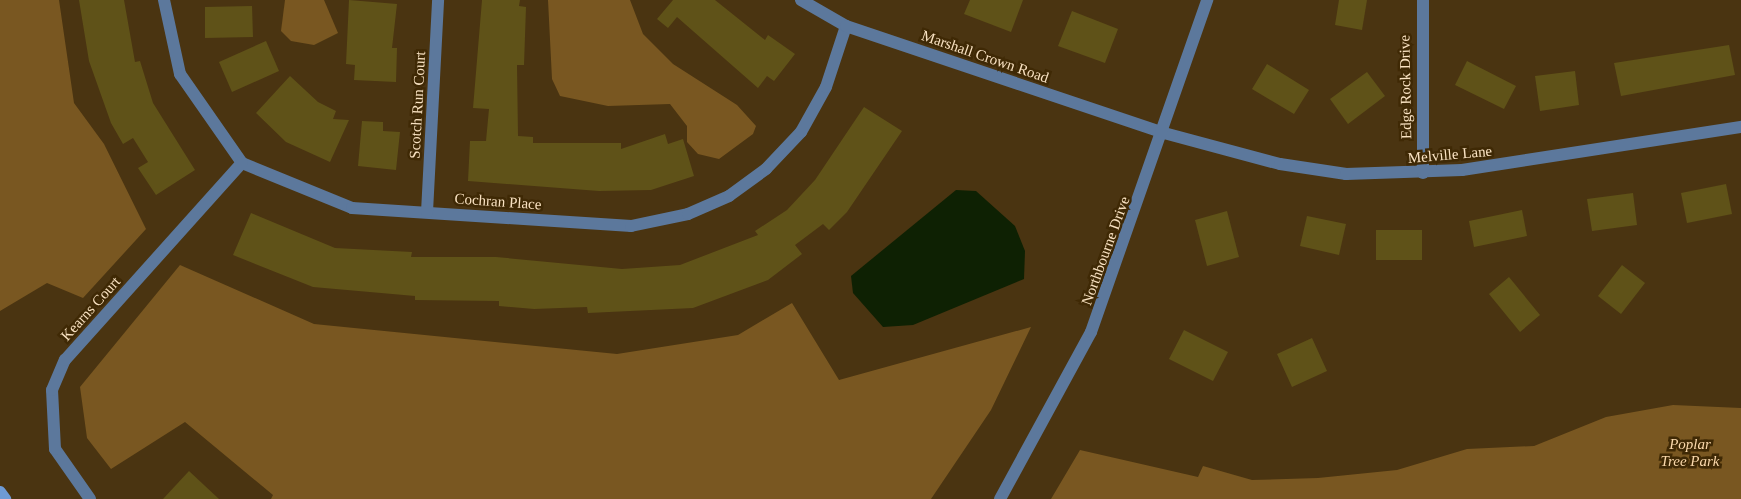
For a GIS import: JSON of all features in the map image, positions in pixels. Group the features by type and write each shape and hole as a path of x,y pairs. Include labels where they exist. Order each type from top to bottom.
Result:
{"main road":[{"path":"0,492 5,499"}],"street":[{"path":"164,0 180,74 242,164"},
{"name":"Scotch Run Court","path":"427,212 438,0"},
{"name":"Marshall Crown Road","path":"801,0 846,26 1164,133"},
{"name":"Northbourne Drive","path":"1000,499 1091,332 1164,133 1207,0"},
{"name":"Edge Rock Drive","path":"1423,0 1423,173"},
{"name":"Cochran Place","path":"242,164 297,190 352,208 631,226 708,205 766,169 801,132 826,87 846,26"},
{"name":"Melville Lane","path":"1164,133 1280,164 1346,174 1423,173 1741,127"},
{"name":"Kearns Court","path":"90,499 55,449 52,390 65,360 242,164"}],"green space":[{"path":"0,0 59,0 74,103 104,144 146,229 83,298 47,283 0,311"},
{"path":"285,0 324,0 338,33 314,45 291,41 281,31"},
{"path":"548,0 630,0 643,34 673,64 737,105 756,126 753,134 719,159 698,154 687,142 687,126 670,104 608,106 560,96 552,79"},
{"path":"180,265 314,324 617,354 738,335 792,303 839,380 1031,327 991,410 931,499 271,499 273,495 185,422 111,469 87,438 80,387"},
{"name":"Poplar Tree Park","path":"1673,405 1741,408 1741,499 1051,499 1080,450 1198,477 1203,466 1252,480 1318,478 1397,470 1467,449 1534,446 1606,417"}],"shaded area":[{"path":"956,190 976,191 1015,226 1025,251 1024,279 913,325 883,327 853,293 851,276"}],"building":[{"path":"79,0 124,0 135,62 140,61 153,103 195,170 156,195 138,168 148,162 133,138 123,144 111,123 89,61"},
{"path":"349,0 397,4 392,48 397,48 396,82 354,80 355,65 346,64"},
{"path":"482,0 520,0 519,6 526,7 524,65 517,65 518,136 533,137 533,143 621,143 621,149 665,134 668,144 683,139 694,176 651,190 599,191 468,181 470,141 486,141 489,109 473,108"},
{"path":"673,0 715,0 765,40 768,35 795,54 774,81 767,76 758,88 677,17 668,28 657,19"},
{"path":"970,0 1023,0 1011,32 964,14"},
{"path":"1339,0 1367,0 1362,30 1335,25"},
{"path":"252,6 253,37 205,38 205,7"},
{"path":"1072,11 1118,29 1105,63 1058,46"},
{"path":"266,41 279,71 232,92 219,62"},
{"path":"1729,45 1735,75 1621,96 1614,63"},
{"path":"1467,61 1516,86 1504,109 1455,85"},
{"path":"1267,64 1309,90 1294,114 1252,89"},
{"path":"1575,71 1579,105 1540,111 1535,76"},
{"path":"1367,72 1385,96 1348,124 1330,99"},
{"path":"290,76 318,102 336,111 333,119 349,120 330,162 286,142 256,113"},
{"path":"864,107 902,131 847,212 829,230 823,224 795,245 802,254 768,280 693,308 588,313 587,307 534,309 499,306 499,301 415,300 415,296 313,287 233,255 251,213 335,248 412,252 411,257 496,257 622,269 680,265 758,235 755,231 787,210 815,180"},
{"path":"362,121 383,122 383,131 400,132 396,170 358,166"},
{"path":"1726,184 1732,214 1687,223 1681,193"},
{"path":"1633,193 1637,225 1592,231 1587,199"},
{"path":"1522,210 1527,236 1474,247 1469,221"},
{"path":"1227,211 1239,257 1207,266 1195,220"},
{"path":"1307,216 1346,224 1339,255 1300,246"},
{"path":"1376,230 1422,230 1422,260 1376,260"},
{"path":"1622,265 1645,283 1621,314 1598,296"},
{"path":"1509,277 1540,315 1520,332 1489,294"},
{"path":"1184,330 1228,352 1213,381 1169,359"},
{"path":"1312,338 1327,371 1292,387 1277,354"},
{"path":"189,471 219,499 163,499"}]}
